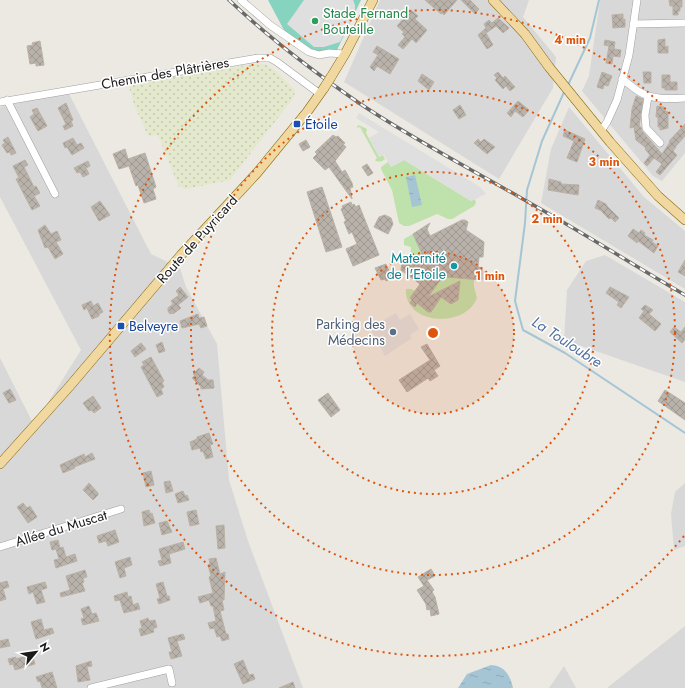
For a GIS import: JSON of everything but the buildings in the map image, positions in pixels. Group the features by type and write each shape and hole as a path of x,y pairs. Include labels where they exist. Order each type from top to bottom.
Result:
{"main road":[{"name":"Route de Puyricard","path":"0,464 69,387 181,255 256,173 307,112 332,77 373,0"},
{"path":"493,0 520,29 601,131 658,196 685,220"}],"street":[{"path":"241,0 270,25 309,52 319,55 329,53 345,54"},
{"path":"601,131 607,122 617,100 629,55 637,0"},
{"path":"633,24 685,23"},
{"name":"Chemin des Plâtrières","path":"4,101 258,58 270,58 322,91"},
{"path":"622,79 648,97 666,99 685,98"},
{"path":"648,97 645,115 646,128 660,143"},
{"path":"4,101 55,194"},
{"name":"Allée du Muscat","path":"0,547 121,509"},
{"path":"91,688 169,669 172,683"}],"shaded area":[{"name":"Stade Fernand Bouteille","path":"304,0 353,0 355,12 340,42 324,47 314,47 287,24"},
{"path":"380,0 529,0 523,17 556,57 553,88 499,179 344,82"},
{"path":"600,0 685,0 685,153 662,181 653,176 582,91 589,76"},
{"path":"68,92 151,254 180,268 186,287 217,344 229,480 248,541 303,688 0,688 0,358 34,425 81,350 0,197 0,107"},
{"path":"569,107 644,197 685,231 685,289 541,203 551,149"},
{"path":"359,113 480,187 486,194 471,201 404,160 391,167 384,155 379,157 369,138 379,132 356,118"},
{"path":"605,255 685,302 685,382 564,340 567,290 586,261"},
{"name":"Parking des Médecins","path":"396,313 400,320 410,314 419,329 410,335 412,338 385,356 370,328"},
{"path":"685,483 685,546 674,550 671,514 675,492"},
{"path":"685,626 685,688 607,688"},
{"path":"564,666 576,688 549,688"}],"green space":[{"name":"Stade Fernand Bouteille","path":"268,0 361,0 336,52 314,51 285,32"},
{"path":"259,63 267,65 277,72 295,90 294,97 230,180 186,189 179,187 158,135 148,136 135,107 129,87 132,84 149,80"},
{"path":"358,125 367,129 366,133 379,157 383,155 384,160 379,162 375,160 377,158 360,127 357,128"},
{"path":"404,160 471,201 475,199 476,203 474,206 452,219 448,219 437,214 409,226 404,226 399,223 392,190 381,167 388,162 391,167"},
{"path":"413,234 422,254 410,259 411,247 404,245 404,239"},
{"path":"445,277 474,279 474,287 477,298 470,308 461,315 436,319 424,316 415,310 408,301 406,289 415,291 410,299 425,308 428,312 432,312 433,308 427,299 441,279"}],"water":[{"path":"415,175 422,205 412,207 406,177"},
{"path":"491,665 500,667 506,672 513,688 458,688 467,674"}],"waterway":[{"name":"La Touloubre","path":"568,85 590,38 599,0"},
{"name":"La Touloubre","path":"565,90 542,141 527,190 525,223 515,301 523,330 565,353 685,433"}],"railway":[{"path":"229,0 292,54 379,116 563,222 685,295"}],"place":[{"name":"Stade Fernand Bouteille","path":"315,21"},
{"name":"Étoile","path":"297,124"},
{"name":"Maternité de l'Etoile","path":"454,266"},
{"name":"Belveyre","path":"121,326"},
{"name":"Parking des Médecins","path":"393,332"}]}
